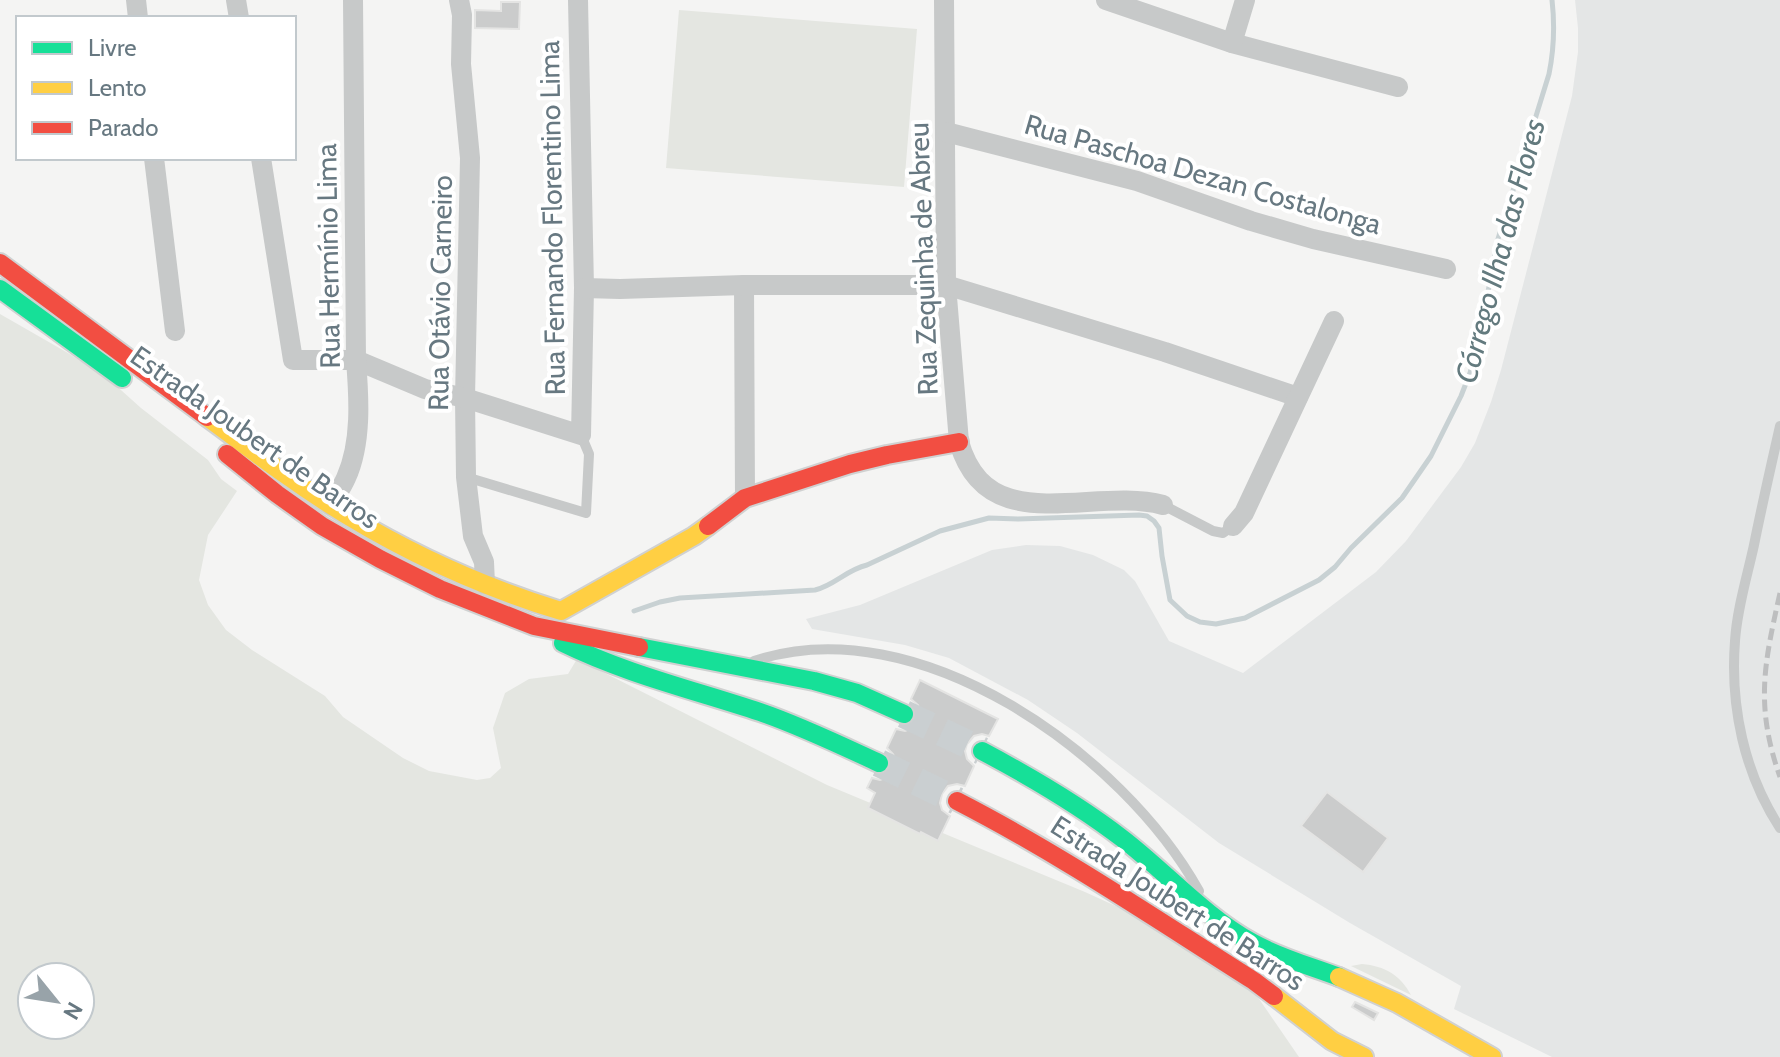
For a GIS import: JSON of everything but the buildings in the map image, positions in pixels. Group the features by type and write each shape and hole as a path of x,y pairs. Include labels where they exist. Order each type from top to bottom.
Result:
{"main road":[{"path":"0,263 287,476 331,505 439,564 561,611 694,536 745,498 850,464 959,442"},
{"name":"Estrada Joubert de Barros","path":"0,289 140,391"},
{"name":"Estrada Joubert de Barros","path":"214,445 291,504 365,551 433,586 534,626 608,664 776,717 879,763"},
{"name":"Estrada Joubert de Barros","path":"534,626 835,687 857,693 904,714"},
{"name":"Estrada Joubert de Barros","path":"982,751 1055,791 1114,831 1211,914 1252,943 1384,996 1492,1057"},
{"name":"Estrada Joubert de Barros","path":"957,801 1062,859 1254,981 1332,1041 1364,1057"}],"street":[{"name":"Rua Hermínio Lima","path":"331,505 347,476 360,407 356,360 353,0"},
{"name":"Rua Otávio Carneiro","path":"459,0 462,15 461,64 470,158 466,477 473,536 484,562 485,584"},
{"name":"Rua Fernando Florentino Lima","path":"578,0 584,288 581,435"},
{"name":"Rua Zequinha de Abreu","path":"944,0 946,285 959,442 965,462 984,486 1012,500 1056,504 1130,500 1163,505"},
{"path":"1106,0 1232,43 1398,87"},
{"path":"1232,43 1245,0"},
{"name":"Rua Paschoa Dezan Costalonga","path":"946,132 1137,181 1313,239 1446,269"},
{"path":"154,160 175,331"},
{"path":"261,160 293,360 356,360 425,389 465,398 581,435"},
{"path":"744,285 745,498"},
{"path":"584,288 946,285 1165,352 1298,397"},
{"path":"1233,526 1244,513 1334,321"}],"lane":[{"path":"1780,426 1739,613 1734,667 1738,721 1744,747 1764,799 1780,828"},
{"path":"466,477 586,513 589,454 581,435"},
{"name":"Rua Zequinha de Abreu","path":"1163,505 1213,531 1223,533 1233,526"},
{"path":"738,666 780,653 846,649 901,659 933,669 991,695 1041,725 1118,786 1172,849 1211,914"}],"shaded area":[{"path":"1575,0 1780,0 1780,1057 1552,1057 1454,1009 1461,986 1219,843 1077,733 1028,700 949,658 905,645 812,629 806,619 860,605 992,550 1026,545 1060,546 1093,555 1124,570 1135,581 1169,641 1243,673 1376,572 1406,541 1461,467 1475,443 1491,402 1572,96 1578,52"},
{"path":"679,10 917,29 904,187 666,168"},
{"path":"0,314 112,382 208,460 221,479 237,491 208,535 199,580 208,605 226,630 325,696 343,717 403,758 429,771 477,780 490,778 501,768 493,728 505,693 529,679 568,674 577,659 827,785 1131,913 1244,977 1299,1057 0,1057"},
{"path":"1362,964 1391,973 1411,995 1351,966"}],"waterway":[{"name":"Córrego Ilha das Flores","path":"634,611 680,598 815,590 940,531 989,518 1147,516 1159,528 1170,600 1187,616 1200,622 1216,624 1245,618 1319,580 1402,498 1431,456 1461,396 1478,345 1498,239 1549,74 1554,37 1552,0"}],"tunnel":[{"path":"904,714 982,751"},
{"path":"879,763 957,801"}],"railway":[{"path":"1780,593 1765,685 1767,728 1780,777"}],"traffic: fast":[{"path":"0,289 122,378"},
{"path":"563,643 636,673 775,717 879,763"},
{"path":"639,647 814,681 857,693 904,714"},
{"path":"982,751 1054,792 1106,827 1235,932 1274,953 1339,977"}],"traffic: slow":[{"path":"207,417 318,497 384,536 488,586 561,611 708,526"},
{"path":"1339,977 1397,1003 1492,1057"},
{"path":"1274,996 1332,1041 1364,1057"}],"traffic: jam":[{"path":"0,263 207,417"},
{"path":"708,526 745,498 850,464 959,442"},
{"path":"227,454 322,526 440,589 534,626 639,647"},
{"path":"957,801 1107,888 1274,996"}]}
